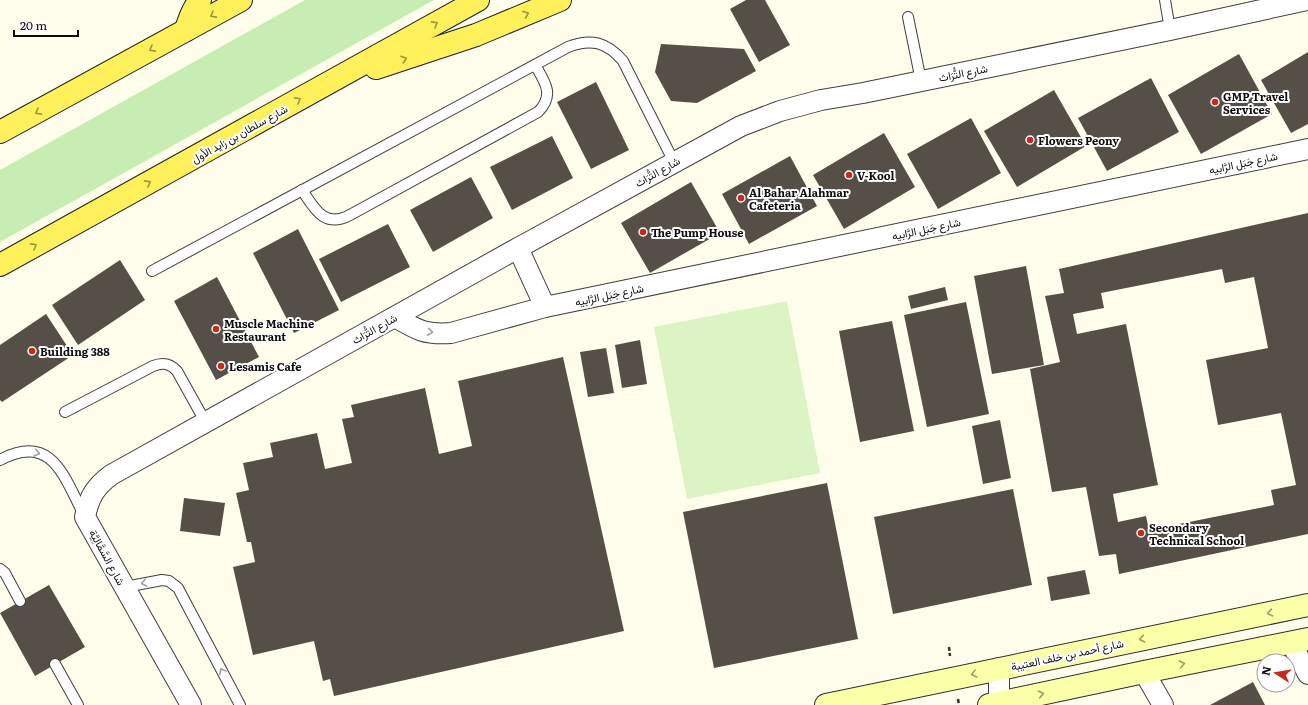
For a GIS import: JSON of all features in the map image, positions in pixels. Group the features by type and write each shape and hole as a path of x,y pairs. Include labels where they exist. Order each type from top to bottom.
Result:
{"main road":[{"path":"186,30 189,18 200,0"},
{"path":"0,132 241,0"},
{"name":"شارع سلطان بن زايد الأول","path":"0,265 478,0"},
{"path":"328,84 476,35 560,0"}],"street":[{"name":"شارع التُّرَاث","path":"85,517 87,504 90,498 101,482 111,475 518,248 741,126 780,111 821,100 1170,30 1307,0"},
{"name":"شارع جَبَل الرَّابيه","path":"395,317 418,330 439,334 464,330 545,307 1308,148"},
{"path":"518,248 545,307"},
{"name":"شارع السَّمَّالِيَّة","path":"85,517 191,705"},
{"name":"شارع أحمد بن خلف العتيبة","path":"826,705 1308,605"},
{"path":"999,668 996,704 1144,672 1299,641 1308,674"},
{"path":"1144,672 1163,705"}],"lane":[{"path":"1165,0 1170,30"},
{"path":"908,16 921,81"},
{"path":"152,271 568,47 579,43 592,42 604,45 615,51 623,60 674,162"},
{"path":"302,190 316,212 321,216 338,220 350,215 538,112 546,102 548,95 547,86 535,65"},
{"path":"65,412 153,366 162,363 173,366 177,371 206,423"},
{"name":"شارع السَّمَّالِيَّة","path":"0,460 17,452 36,452 45,455 59,467 85,517"},
{"path":"0,569 4,573 20,602"},
{"path":"125,587 162,580 169,581 178,588 240,705"},
{"path":"55,664 78,705"}],"green space":[{"path":"305,0 434,0 0,242 0,170"},
{"path":"787,301 820,473 687,499 654,327"}],"building":[{"path":"746,0 765,0 790,45 759,62 730,9"},
{"path":"661,44 744,49 756,71 697,103 671,101 655,72"},
{"path":"1308,52 1308,124 1291,133 1261,80"},
{"path":"1239,54 1272,114 1201,154 1168,95"},
{"path":"1151,78 1179,132 1107,171 1078,118"},
{"path":"596,82 629,150 591,169 557,102"},
{"path":"1054,90 1086,146 1017,187 984,131"},
{"path":"971,118 1001,173 938,209 907,154"},
{"path":"884,133 915,187 844,229 813,175"},
{"path":"552,136 573,178 512,210 490,167"},
{"path":"790,156 817,206 749,244 722,194"},
{"path":"471,177 493,218 433,252 410,210"},
{"path":"691,182 720,233 650,273 621,223"},
{"path":"1308,213 1308,534 1119,574 1116,554 1099,556 1086,487 1052,492 1030,369 1060,362 1045,296 1064,293 1059,269","holes":["1222,269 1225,283 1254,277 1268,348 1206,360 1218,425 1281,413 1296,485 1271,490 1274,505 1149,530 1146,516 1118,522 1113,494 1158,485 1126,324 1077,334 1073,314 1104,308 1101,293"]},
{"path":"388,224 410,267 341,302 319,259"},
{"path":"298,229 339,310 294,333 253,253"},
{"path":"120,260 145,300 78,345 52,305"},
{"path":"1026,266 1044,365 992,374 974,276"},
{"name":"Muscle Machine Restaurant","path":"217,277 259,357 216,380 174,301"},
{"path":"945,287 948,300 911,309 908,296"},
{"path":"966,302 989,414 927,427 904,315"},
{"path":"46,314 73,355 2,402 0,400 0,345"},
{"path":"892,321 914,431 860,442 839,331"},
{"path":"640,340 647,384 622,388 615,345"},
{"path":"606,348 614,393 588,397 580,352"},
{"path":"563,357 624,631 334,696 330,679 323,681 314,641 253,655 233,567 255,562 251,542 247,542 236,493 249,490 243,463 273,457 270,443 317,433 325,469 352,463 342,419 354,417 351,405 425,388 439,454 472,446 458,381"},
{"path":"1000,420 1011,478 983,484 972,426"},
{"path":"827,483 858,639 714,668 683,512"},
{"path":"1013,489 1032,585 893,614 874,517"},
{"path":"184,498 225,503 220,536 180,531"},
{"path":"1085,570 1090,594 1051,601 1047,577"},
{"path":"49,585 85,647 35,676 0,613"},
{"path":"1253,682 1256,688 1256,693 1259,693 1265,705 1210,705"}],"place":[{"name":"GMP Travel Services","path":"1215,102"},
{"name":"Flowers Peony","path":"1030,140"},
{"name":"V-Kool","path":"849,175"},
{"name":"Al Bahar Alahmar Cafeteria","path":"741,198"},
{"name":"The Pump House","path":"643,232"},
{"name":"Muscle Machine Restaurant","path":"216,329"},
{"name":"Building 388","path":"32,351"},
{"name":"Lesamis Cafe","path":"221,366"},
{"name":"Secondary Technical School","path":"1141,533"}]}
